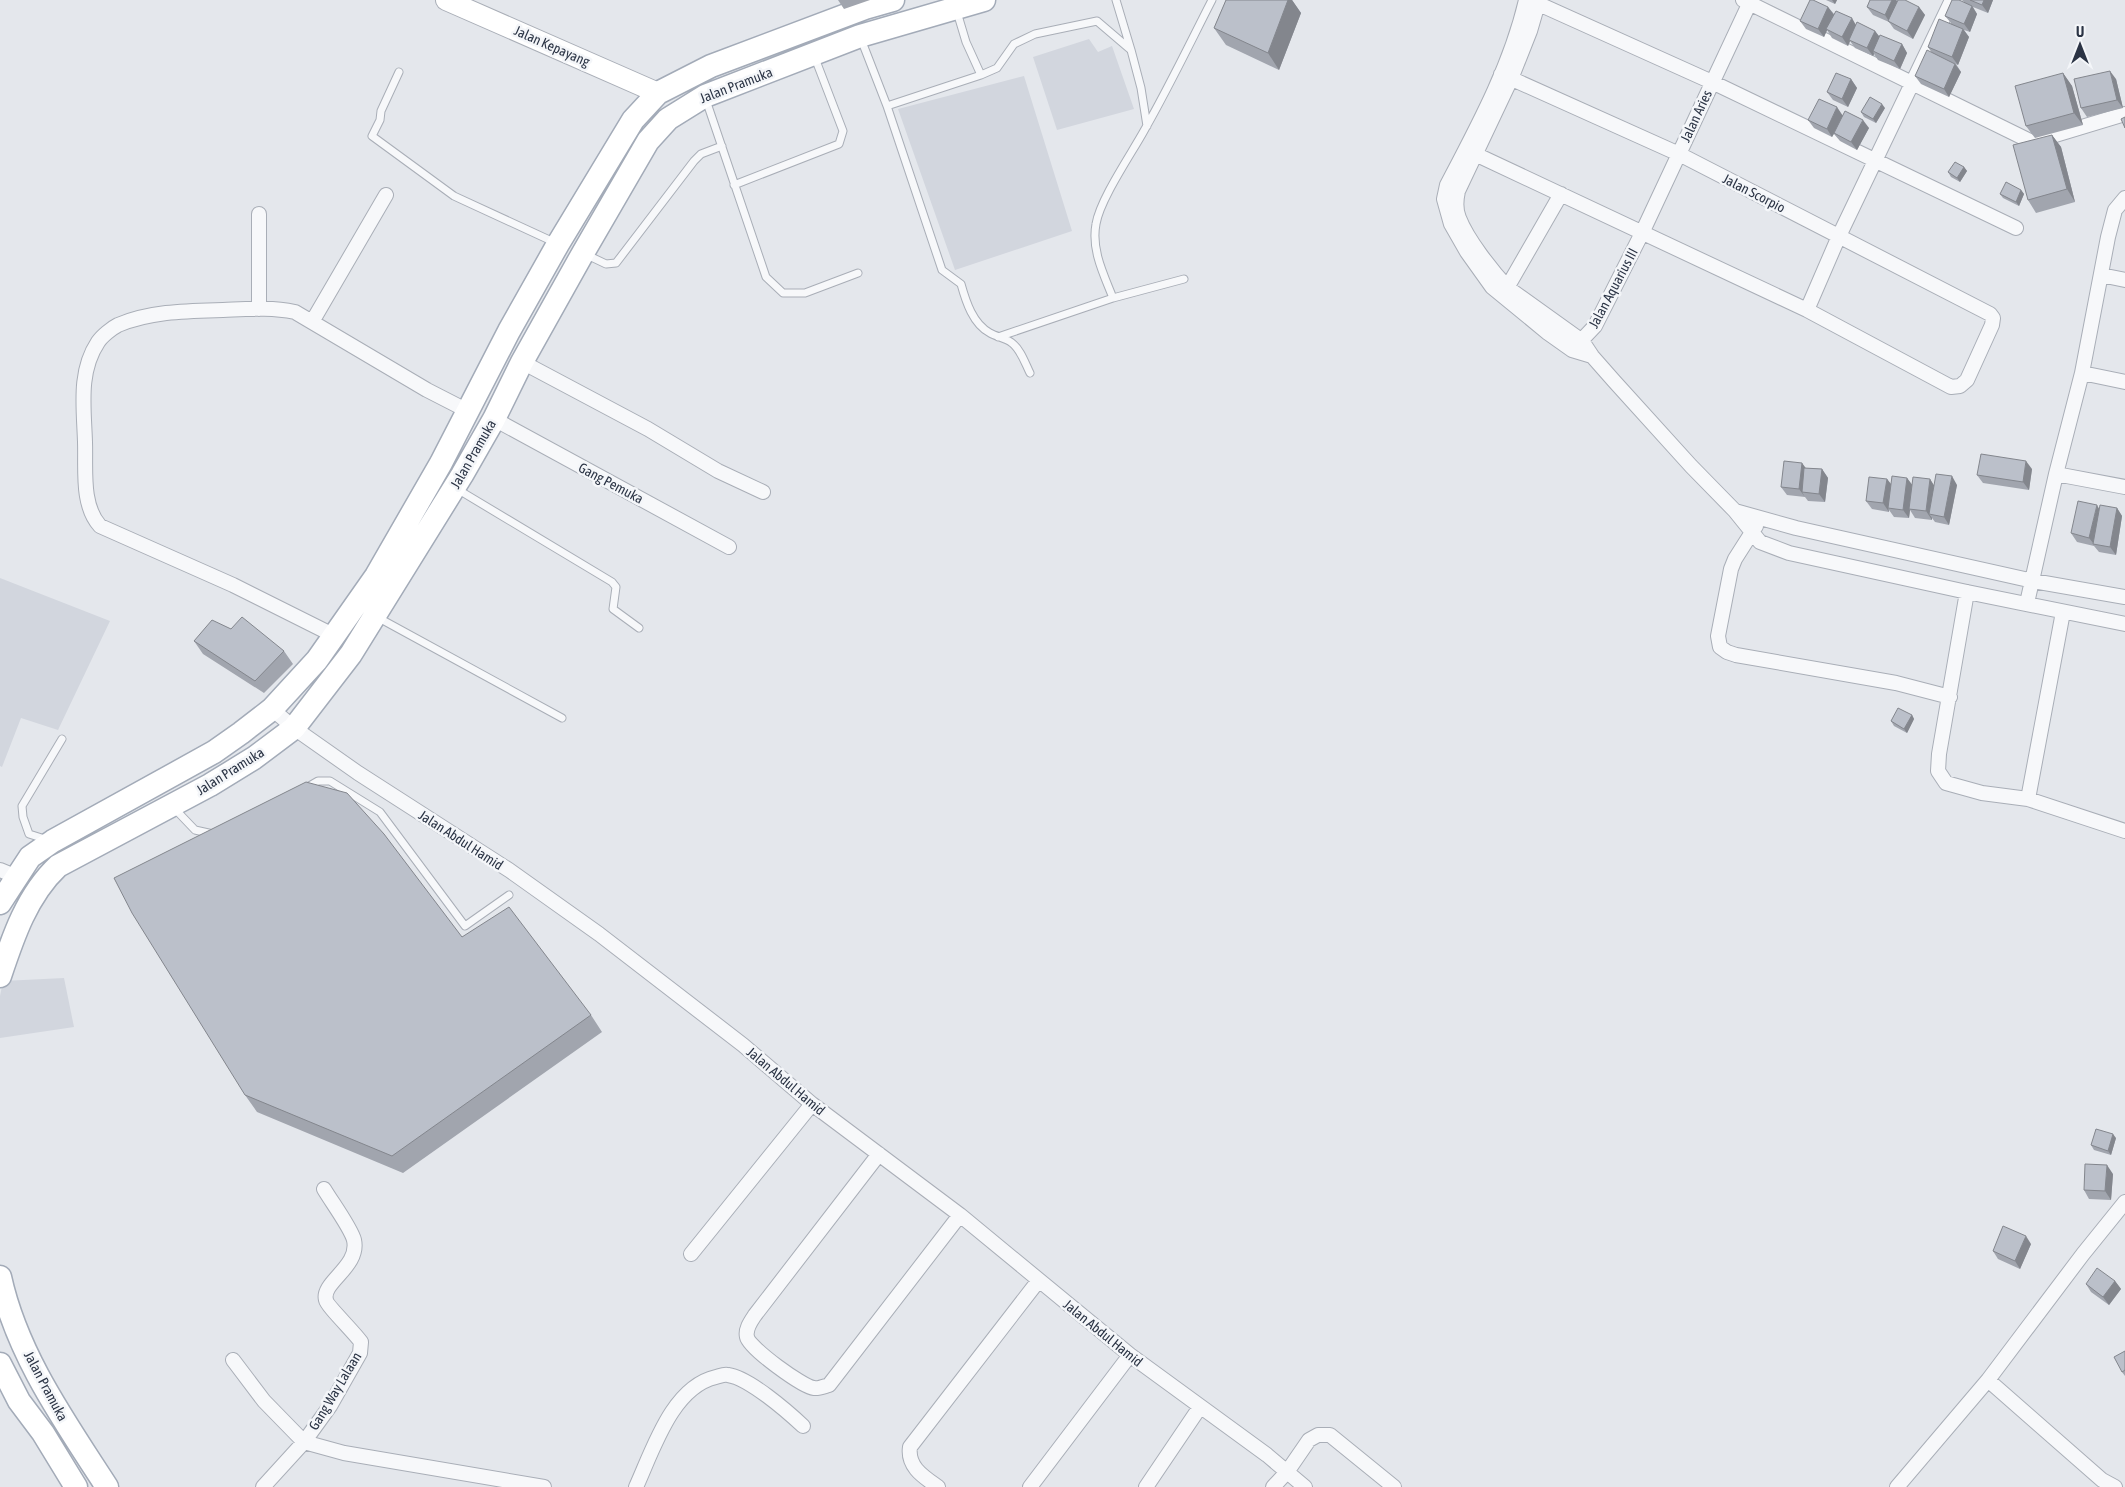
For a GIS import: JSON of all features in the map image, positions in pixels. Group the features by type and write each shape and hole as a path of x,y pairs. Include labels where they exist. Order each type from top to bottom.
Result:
{"main road":[{"name":"Jalan Pramuka","path":"0,903 8,874 30,857 53,841 214,752 272,708 317,660 376,576 441,464 509,331 558,244 633,120 658,93 711,66 865,8 893,0"},
{"name":"Jalan Pramuka","path":"0,976 14,934 45,879 58,866 210,785 254,758 294,728 347,660 458,481 494,420 522,362 648,141 668,119 704,96 860,36 954,4 984,0"},
{"path":"441,464 458,481"},
{"name":"Jalan Pramuka","path":"0,1277 3,1291 36,1370 53,1403 107,1487"},
{"name":"Jalan Pramuka","path":"0,1364 20,1401 43,1433 76,1487"}],"street":[{"name":"Jalan Kepayang","path":"446,0 469,5 658,93"},
{"path":"1471,150 1807,310 1839,236 1952,0"},
{"path":"2016,228 1712,82 1533,1 1521,22 1506,77 1471,150 1447,185 1444,199 1446,212 1467,252 1492,287 1505,292 1592,356 1691,466 1735,511 1760,542 1782,551 1966,592 2125,624"},
{"path":"1748,1 2032,142 2125,114"},
{"name":"Jalan Aries","path":"1642,233 1748,1"},
{"name":"Jalan Scorpio","path":"1506,77 1679,154 1990,314 1993,318 1992,325 1967,380 1960,386 1952,387 1807,310"},
{"path":"312,322 386,194"},
{"path":"1505,292 1560,194"},
{"path":"2028,603 2056,474 2082,373 2115,210 2125,198"},
{"path":"259,214 260,309"},
{"name":"Jalan Aquarius III","path":"1577,346 1596,326 1642,233"},
{"path":"2101,275 2125,280"},
{"path":"335,636 233,585 100,526 93,518 89,510 83,381 89,358 99,340 116,325 158,314 275,308 295,312 427,390 468,411"},
{"path":"522,362 648,429 718,471 762,492"},
{"path":"2082,373 2125,382"},
{"name":"Gang Pemuka","path":"494,420 729,547"},
{"path":"2056,474 2125,487"},
{"path":"1735,511 1761,519 2032,581 2125,597"},
{"path":"1761,519 1734,558 1718,636 1720,647 1726,652 1896,683 1950,697"},
{"path":"1966,592 1939,754 1938,771 1946,783 1982,793 2028,799 2125,831"},
{"path":"2028,799 2063,612"},
{"name":"Jalan Abdul Hamid","path":"272,708 294,728 358,773 509,870 600,934 743,1044 812,1104 960,1215 1130,1355 1305,1487"},
{"path":"691,1254 812,1104"},
{"path":"879,1154 747,1328 746,1337 762,1355 804,1385 815,1389 829,1385 960,1215"},
{"name":"Gang Way Lalaan","path":"263,1487 304,1442 330,1406 360,1353 361,1342 352,1328 329,1306 326,1299 327,1290 348,1266 354,1252 354,1238 324,1189"},
{"path":"1897,1487 1988,1380 2083,1254 2125,1202"},
{"path":"938,1487 916,1470 909,1452 910,1447 1039,1280"},
{"path":"1030,1487 1130,1355"},
{"path":"232,1360 264,1401 304,1442 344,1453 544,1487"},
{"path":"636,1487 675,1405 693,1387 709,1378 727,1375 742,1380 784,1408 803,1426"},
{"path":"1988,1380 2102,1480 2115,1487"},
{"path":"1146,1487 1200,1407"},
{"path":"1273,1487 1287,1472 1309,1440 1318,1435 1330,1435 1394,1487"},
{"path":"2121,1487 2125,1486"}],"lane":[{"path":"1116,0 1141,88 1147,126"},
{"path":"1113,298 1095,244 1096,225 1102,207 1147,126 1212,0"},
{"path":"954,4 966,42 981,75"},
{"path":"887,106 998,68 1014,44 1035,34 1097,21 1131,50"},
{"path":"860,36 887,106 942,270 961,284 976,322 988,332 1011,342 1018,350 1030,373"},
{"path":"734,185 840,144 843,131 814,55"},
{"path":"399,72 372,136 454,196 558,244"},
{"path":"704,96 766,277 776,289 783,293 805,292 858,273"},
{"path":"584,253 606,264 616,263 694,161 701,154 722,146"},
{"path":"998,337 1113,298 1184,279"},
{"path":"458,481 612,582 616,587 613,609 639,628"},
{"path":"375,616 562,718"},
{"path":"53,841 29,834 23,817 22,806 62,739"},
{"path":"296,794 324,779 345,788 380,812 465,926 509,895"},
{"path":"172,806 195,830 225,836"}],"shaded area":[{"path":"1089,39 1098,52 1112,46 1134,109 1057,130 1033,57"},
{"path":"1024,76 1072,231 955,270 898,109"},
{"path":"0,578 110,621 58,730 21,718 2,767 0,766"},
{"path":"64,978 74,1027 0,1038 0,996 3,981"}],"building":[{"path":"1226,0 1288,0 1268,53 1214,28"},
{"path":"1810,0 1828,7 1818,29 1800,21"},
{"path":"1870,0 1892,0 1885,15 1867,7"},
{"path":"1898,0 1905,0 1919,7 1907,31 1888,21"},
{"path":"1952,0 1959,0 1972,6 1964,24 1945,16"},
{"path":"1970,0 1984,0 1982,5"},
{"path":"1836,11 1852,18 1842,37 1826,29"},
{"path":"1939,19 1963,29 1952,57 1928,47"},
{"path":"1857,22 1875,31 1867,48 1849,40"},
{"path":"1880,35 1902,44 1894,61 1873,51"},
{"path":"1927,50 1955,64 1944,89 1915,76"},
{"path":"2110,71 2117,100 2081,108 2074,79"},
{"path":"1836,73 1851,79 1842,99 1827,92"},
{"path":"2063,73 2074,113 2026,126 2015,86"},
{"path":"1870,97 1882,104 1873,119 1861,112"},
{"path":"1819,99 1837,107 1827,129 1808,120"},
{"path":"1845,111 1863,120 1851,142 1834,133"},
{"path":"2125,117 2125,128 2121,119"},
{"path":"2052,135 2067,189 2028,200 2013,145"},
{"path":"1955,162 1964,167 1957,178 1948,172"},
{"path":"2006,182 2021,190 2016,202 2000,194"},
{"path":"1981,454 2026,461 2023,482 1977,475"},
{"path":"1784,461 1802,463 1799,489 1781,487"},
{"path":"1804,468 1822,469 1819,494 1802,492"},
{"path":"1936,474 1952,476 1944,517 1929,514"},
{"path":"1892,476 1907,478 1903,510 1888,508"},
{"path":"1869,477 1887,479 1883,503 1866,501"},
{"path":"1913,477 1930,479 1926,511 1909,509"},
{"path":"2078,501 2097,505 2089,538 2071,533"},
{"path":"2100,505 2117,508 2110,547 2093,544"},
{"path":"242,617 284,651 255,681 194,641 212,620 231,629"},
{"path":"1898,708 1912,715 1904,729 1891,721"},
{"path":"306,782 347,793 384,834 462,937 509,907 591,1015 392,1156 245,1095 132,913 114,878"},
{"path":"2096,1129 2113,1134 2108,1151 2091,1145"},
{"path":"2085,1164 2107,1165 2105,1191 2084,1190"},
{"path":"2003,1226 2026,1236 2015,1261 1993,1251"},
{"path":"2097,1268 2115,1281 2103,1297 2086,1284"},
{"path":"2125,1351 2125,1370 2122,1372 2114,1357"}]}
